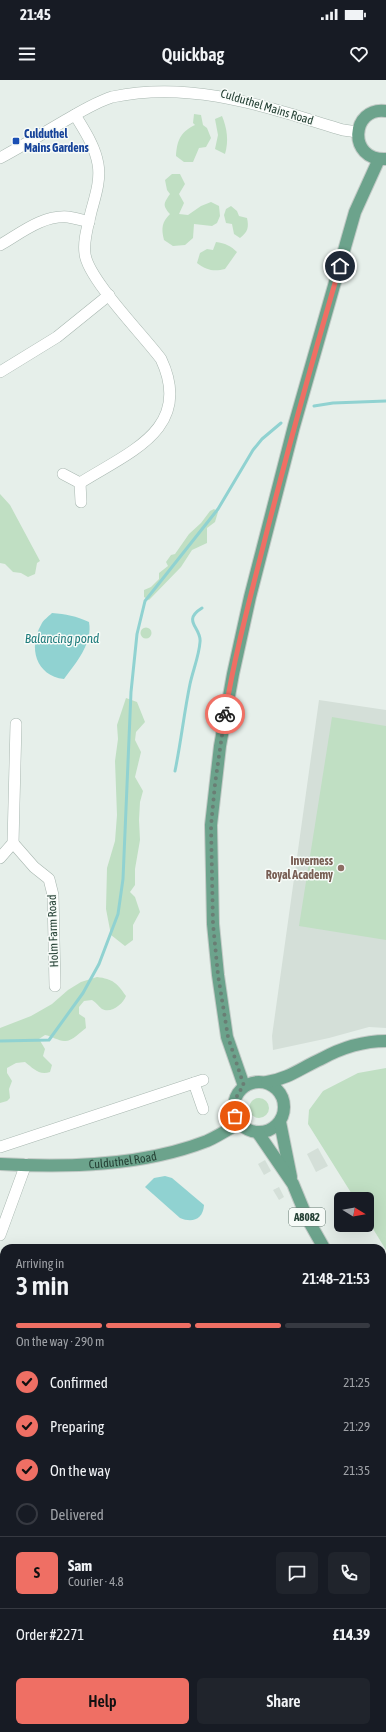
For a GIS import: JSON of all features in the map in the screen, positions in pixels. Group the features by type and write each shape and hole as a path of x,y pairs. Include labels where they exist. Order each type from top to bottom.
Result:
{"main road":[{"path":"244,1086 228,1037 218,975 213,924 211,826 220,746 233,674 250,597 294,426 355,212 383,159 372,157 365,153 358,140 358,132 360,125 370,114 377,111 386,111"},
{"path":"239,1123 235,1116 234,1103 239,1091 244,1086 255,1081 267,1082 282,1080 336,1051 351,1046 386,1041"},
{"path":"284,1100 290,1076"},
{"path":"267,1082 277,1088 284,1100"},
{"name":"A8082","path":"284,1100 285,1110 280,1122 292,1184"},
{"path":"258,1133 271,1130 280,1122"},
{"name":"A8082","path":"239,1123 245,1128 258,1133 292,1184 307,1218 322,1244"},
{"name":"Culduthel Road","path":"0,1164 92,1164 141,1159 175,1151 208,1140 239,1123"}],"street":[{"name":"Culduthel Mains Road","path":"0,158 75,115 112,97 143,89 193,84 243,98 329,126 358,132"},
{"path":"75,115 92,145 98,165 97,189 85,240 84,255 89,269 162,359 170,384 170,399 167,412 161,426 148,440 80,483"},
{"path":"0,245 41,222 53,218 68,217 89,222"},
{"path":"0,372 57,337 109,295"},
{"path":"63,474 80,483"},
{"path":"80,483 81,502"},
{"path":"0,858 13,843 16,724"},
{"name":"Holm Farm Road","path":"13,843 34,867 49,879 53,895 55,986"},
{"path":"0,1147 199,1081 203,1109"},
{"path":"0,1235 26,1164"}],"shaded area":[{"name":"Inverness Royal Academy","path":"319,700 386,710 386,1028 369,1027 329,1038 273,1050 272,1036"},
{"path":"318,1148 328,1166 316,1172 307,1154"},
{"path":"265,1160 271,1171 264,1175 258,1164"},
{"path":"279,1187 284,1197 279,1200 273,1190"}],"green space":[{"path":"194,114 201,115 203,125 207,128 211,138 206,147 199,148 193,162 184,162 176,156 178,141 186,131 195,125 193,123"},
{"path":"222,116 227,135 225,154 215,149 218,135 215,119"},
{"path":"172,174 180,174 185,184 179,194 184,203 179,214 188,215 201,206 211,202 219,206 220,216 217,223 212,226 194,224 193,238 185,245 173,246 164,240 163,236 162,229 165,220 170,214 165,206 165,202 170,194 167,190 165,180"},
{"path":"231,206 237,211 239,216 247,218 247,229 245,234 240,238 234,234 232,224 226,223 224,215 226,209"},
{"path":"216,242 228,245 237,252 225,269 210,270 197,263 200,253 207,249 213,250"},
{"path":"0,494 10,505 40,561 37,563 35,574 28,577 21,573 13,572 5,564 0,563"},
{"path":"214,509 218,512 215,522 207,528 207,543 192,550 181,567 149,600 144,597 144,590 151,587 159,579 159,573 168,566 166,562 171,555 175,554 189,534 201,523 210,511"},
{"path":"144,628 148,628 150,629 150,637 144,638 141,635 141,631"},
{"path":"126,698 137,702 145,722 136,732 135,740 141,752 135,777 143,791 140,802 140,840 135,869 135,885 130,892 135,897 140,912 133,925 133,940 125,946 111,935 106,909 107,868 115,841 117,815 115,761 118,739 117,725"},
{"path":"332,717 386,726 386,940 299,926"},
{"path":"97,977 111,980 120,988 126,996 122,1002 113,1009 105,1010 92,1000 84,1001 79,1007 79,1014 85,1018 86,1028 67,1041 45,1035 39,1039 45,1049 43,1056 52,1065 50,1072 39,1072 25,1062 16,1063 7,1068 7,1073 12,1081 9,1089 10,1098 7,1101 0,1103 0,1028 31,1016 52,1004 68,990 81,982"},
{"path":"386,1068 386,1244 382,1244 374,1230 374,1192 351,1192 308,1124 309,1110 323,1091 358,1073"},
{"path":"259,1098 266,1101 269,1108 266,1115 259,1118 252,1115 249,1108 252,1101"}],"water":[{"name":"Balancing pond","path":"52,613 80,618 89,622 90,630 86,645 64,679 54,677 47,672 37,659 35,651 37,634 43,622"},
{"path":"165,1176 172,1178 204,1205 202,1214 199,1217 193,1220 180,1218 145,1187 154,1178"}],"waterway":[{"path":"314,406 333,403 386,401"},
{"path":"0,1041 49,1040 83,993 99,964 118,914 123,879 131,692 137,634 145,601 218,509 253,450 262,439 281,423"},
{"path":"175,771 190,684 200,642 200,637 194,625 193,617 202,608"}],"way so far":[{"path":"225,714 215,784 211,826 213,924 218,975 228,1037 244,1086 239,1091 234,1103 235,1116"}],"place":[{"name":"Culduthel Mains Gardens","path":"16,141"},
{"name":"Inverness Royal Academy","path":"341,868"}],"route":[{"path":"225,714 250,597 294,426 340,266"}]}
